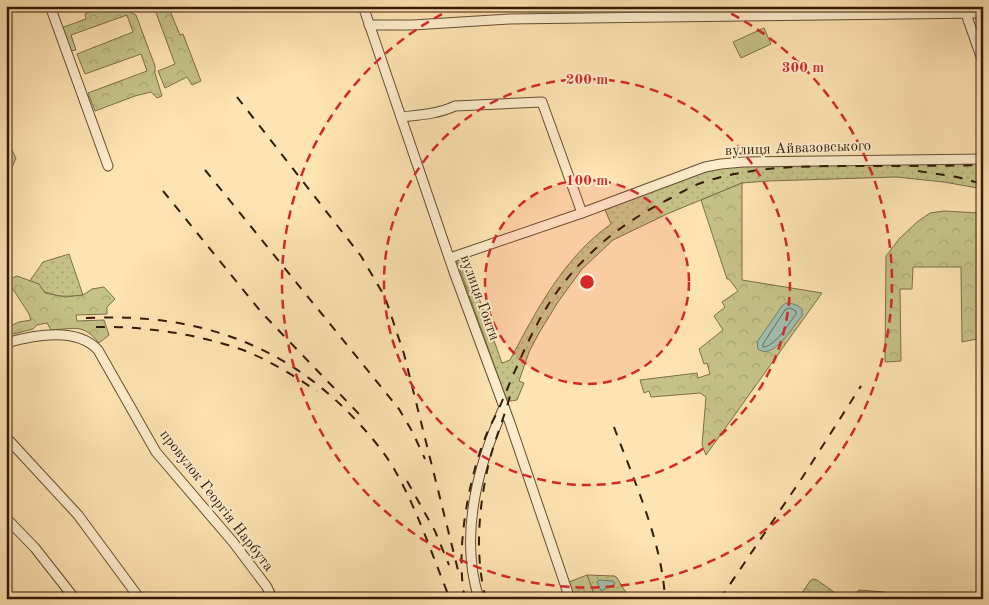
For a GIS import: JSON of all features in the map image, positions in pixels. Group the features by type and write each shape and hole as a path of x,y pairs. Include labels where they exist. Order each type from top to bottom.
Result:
{"street":[{"path":"50,6 108,166"},
{"name":"вулиця Гонти","path":"363,6 570,599"},
{"path":"370,25 413,25 509,19 983,13"},
{"path":"966,14 983,62"},
{"path":"401,117 426,115 455,106 542,102 582,213"},
{"name":"вулиця Айвазовського","path":"450,258 582,213 706,167 721,164 743,162 983,159"},
{"name":"провулок Георгія Нарбута","path":"6,343 29,338 61,336 85,339 93,344 156,452 233,542 267,587 268,597"},
{"path":"479,599 474,583 471,560 471,515 484,458 504,407"},
{"path":"6,437 78,515 140,599"},
{"path":"6,518 35,548 75,599"}],"green space":[{"path":"107,6 118,6 136,15 155,66 155,73 162,96 157,98 151,92 95,111 88,93 147,71 141,54 85,74 77,54 133,32 127,15 71,35 76,50 70,51 61,28 86,19 85,14"},
{"path":"168,6 180,35 183,34 201,81 192,85 187,77 165,88 158,71 175,64 154,7"},
{"path":"764,28 771,44 741,58 733,42"},
{"path":"6,138 16,158 6,182"},
{"path":"983,159 983,189 944,182 896,177 742,183 667,214 613,240 582,269 558,302 539,333 529,352 519,381 524,383 517,400 511,401 506,398 456,259 471,254 468,267 502,363 510,360 541,304 565,269 594,237 611,224 603,205 705,167"},
{"path":"742,183 742,280 822,293 706,455 702,445 706,397 700,393 651,397 649,391 644,393 640,380 697,373 698,378 710,374 707,363 704,364 699,349 723,330 714,316 725,307 722,302 738,291 727,279 701,200"},
{"path":"944,211 979,213 977,258 983,260 983,334 977,339 962,342 961,267 913,267 912,289 900,289 901,361 885,362 886,256 899,239 917,222 930,213"},
{"path":"69,254 83,295 54,295 29,282 43,262"},
{"path":"17,276 39,284 45,293 65,297 83,295 92,289 104,287 115,299 107,307 107,314 76,315 77,321 104,320 109,335 99,343 88,332 83,330 72,328 51,330 47,323 6,336 6,328 19,322 31,320 7,280"},
{"path":"587,575 615,576 630,599 596,599"},
{"path":"587,575 596,599 575,599 569,582"},
{"path":"813,579 844,599 820,599 816,596 798,599"},
{"path":"859,590 884,592 884,599 849,599"}],"water":[{"path":"786,303 795,304 802,309 802,316 776,346 764,351 758,349 757,342"},
{"path":"599,580 613,581 615,584 601,591 597,582"}],"railway":[{"path":"237,97 361,256 385,297 404,354 458,570"},
{"path":"465,599 462,581 462,539 473,475 485,438 543,313 562,285 588,255 603,242 634,219 689,188 720,177 739,173 797,167 983,165"},
{"path":"205,170 399,409 425,459"},
{"path":"918,171 957,177 983,184"},
{"path":"163,191 262,313 359,414"},
{"path":"86,318 159,320 193,326 226,335 258,348 288,364 317,384 358,423 377,444 393,467 417,515 450,599"},
{"path":"96,327 171,332 225,344 262,359 317,391"},
{"path":"720,599 802,478 861,386"},
{"path":"486,599 480,565 480,513 489,462 510,396"},
{"path":"614,427 653,533 659,555 665,599"},
{"path":"407,481 435,531 449,565"},
{"path":"493,593 495,599"}]}
